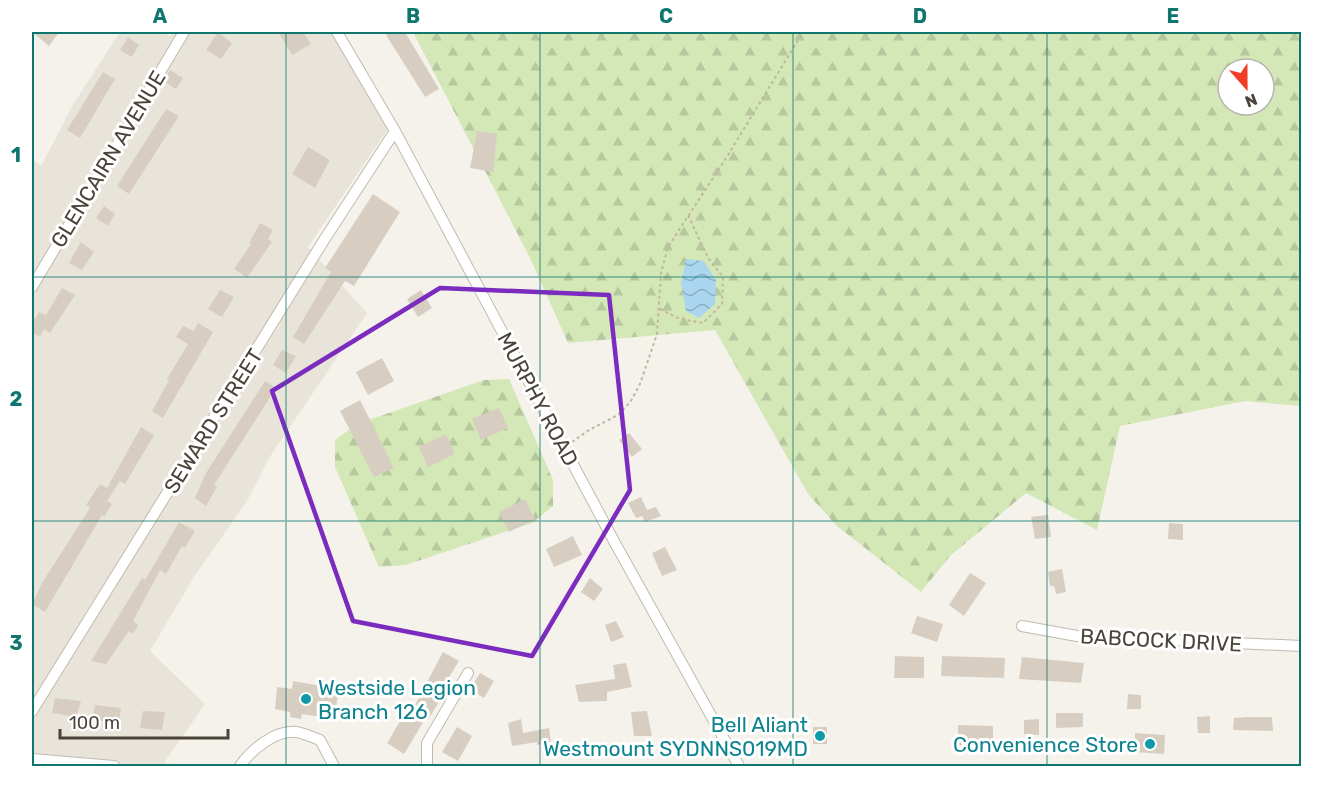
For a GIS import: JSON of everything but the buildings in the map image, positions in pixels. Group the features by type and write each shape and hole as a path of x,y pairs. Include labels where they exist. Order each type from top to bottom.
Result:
{"street":[{"name":"GLENCAIRN AVENUE","path":"32,287 184,32"},
{"name":"MURPHY ROAD","path":"337,32 396,131 565,448 739,766"},
{"name":"SEWARD STREET","path":"32,711 324,240 396,131"},
{"name":"BABCOCK DRIVE","path":"1022,626 1077,636 1302,646"},
{"path":"427,766 428,743 468,673"},
{"path":"240,766 248,754 282,733 297,732 320,740 334,766"},
{"path":"32,759 114,766"}],"path":[{"path":"565,448 589,430 618,415 631,400 650,358 660,309 661,273 668,247 728,155 803,32"},
{"path":"660,309 680,319 703,323 722,304 723,277 708,258 688,215"}],"highlighted area":[{"path":"440,288 609,295 630,490 532,656 353,621 272,391"}],"shaded area":[{"path":"120,32 162,32 170,36 173,32 336,32 389,127 308,247 367,313 269,458 247,501 194,577 150,651 205,704 164,763 198,766 32,766 32,159 41,166 74,103"}],"green space":[{"path":"413,32 1301,32 1301,406 1245,401 1120,426 1097,530 1026,493 950,556 921,592 837,526 808,494 715,330 568,343 530,258"},
{"path":"509,379 553,480 553,506 532,523 406,565 379,567 335,467 335,440 357,424 484,380"}],"water":[{"path":"686,259 704,261 716,280 715,304 699,318 686,311 681,283"}],"place":[{"name":"Westside Legion Branch 126","path":"306,699"},
{"name":"Bell Aliant Westmount SYDNNS019MD","path":"820,736"},
{"name":"Convenience Store","path":"1150,744"}]}
